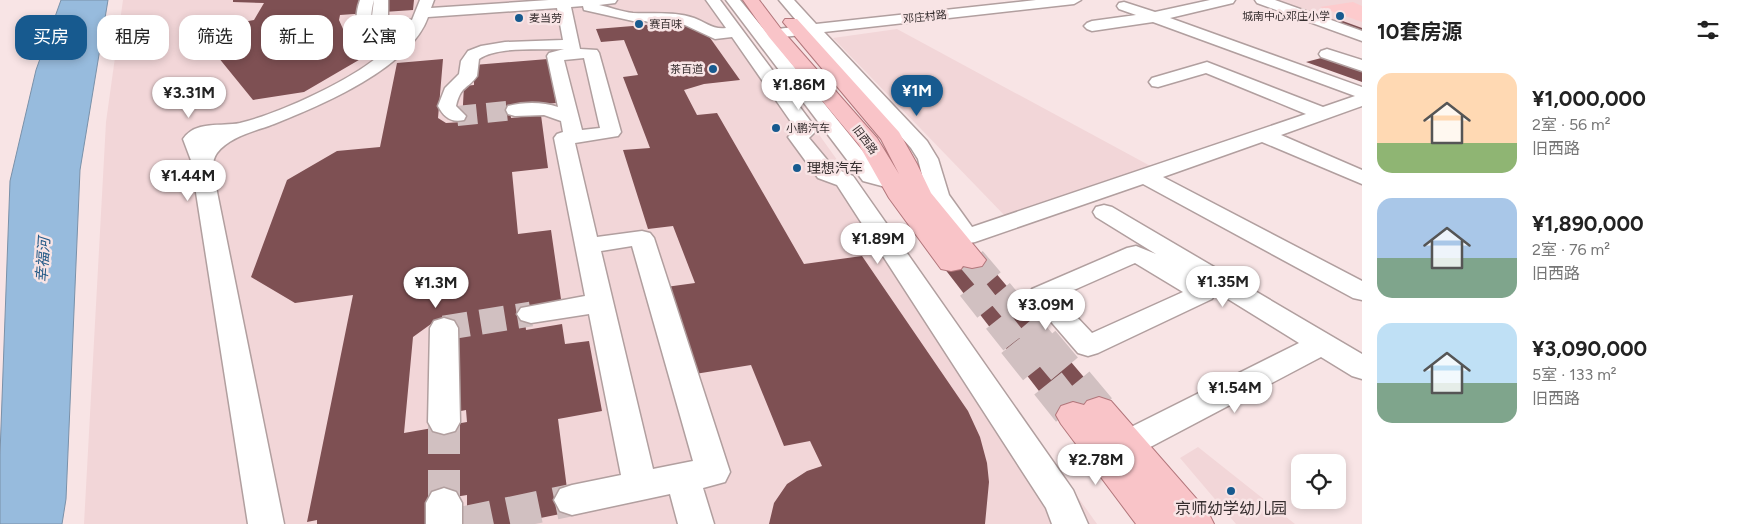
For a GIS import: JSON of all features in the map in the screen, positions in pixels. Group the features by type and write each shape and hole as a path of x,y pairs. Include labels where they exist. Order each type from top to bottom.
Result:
{"main road":[{"name":"旧西路","path":"750,0 775,33 869,143 901,198 962,261 961,238 920,196 906,164 891,137 806,30 771,0"},
{"path":"1160,524 1086,412 1127,444 1194,524"}],"street":[{"path":"363,15 367,0"},
{"path":"381,0 379,16 383,20 426,8 610,0"},
{"path":"713,0 807,130 798,137 826,173 845,181 1061,501 1070,524"},
{"path":"733,0 871,176 893,183"},
{"path":"786,0 806,30"},
{"name":"邓庄村路","path":"775,33 1074,0"},
{"path":"1092,26 1154,17 1228,0"},
{"path":"1262,0 1362,36"},
{"path":"563,2 619,12 633,17 649,16 652,19 671,18 689,21 715,34 736,32"},
{"path":"563,2 572,49"},
{"path":"1124,6 1362,93"},
{"path":"415,23 426,8"},
{"path":"457,116 447,106 451,90 468,76 469,59 474,53 483,50 511,47 572,49 591,53 611,132 572,127 546,109 515,110"},
{"path":"572,49 555,56 572,127 564,138 640,486"},
{"path":"1327,54 1362,66"},
{"path":"266,524 202,167 208,149 230,135 338,91 380,60"},
{"path":"1295,62 1362,86"},
{"path":"1158,82 1207,67 1323,114"},
{"path":"961,238 1362,100"},
{"path":"1264,135 1357,172"},
{"path":"1145,176 1362,292"},
{"path":"1104,212 1182,270 1203,293 1088,346 1041,295 1136,253 1182,270 1322,344 1362,368"},
{"path":"572,500 683,476 713,472 642,238 588,245"},
{"path":"531,314 600,303"},
{"path":"444,328 444,422"},
{"path":"1127,444 1322,344"},
{"path":"683,476 696,524"}],"shaded area":[{"path":"123,0 723,0 1097,524 84,524 106,122 115,60 169,60 169,15 121,15"},
{"name":"城南中心邓庄小学","path":"1274,0 1362,0 1362,31"},
{"path":"1353,2 1362,6 1362,22 1320,7"},
{"path":"897,29 1156,169 1006,217 833,38"},
{"name":"京师幼学幼儿园","path":"1198,447 1295,524 1236,524 1180,458"}],"water":[{"name":"幸福河","path":"61,0 108,0 106,15 97,15 98,60 80,170 66,499 62,524 0,524 0,454 10,181 40,60 87,60 87,15 56,15"}],"building":[{"path":"233,0 414,0 413,10 340,15 339,20 343,29 343,60 359,60 304,92 253,100 220,60 251,60 251,21 254,20 264,3 233,2"},
{"path":"1340,20 1362,28 1362,31 1333,21"},
{"path":"657,24 682,25 698,29 708,35 740,80 704,84 684,90 697,115 717,113 804,264 862,256 968,411 980,437 987,463 989,482 985,524 769,524 774,503 787,484 807,471 822,466 810,441 784,446 751,365 695,374 666,287 695,283 673,226 648,229 623,150 650,148 623,77 638,75 624,40 601,42 596,29"},
{"path":"1325,57 1362,70 1362,82 1306,62"},
{"path":"443,59 438,118 446,123 462,122 464,86 474,85 474,65 548,59 556,103 510,107 511,118 541,115 548,168 512,172 518,234 551,230 562,306 524,311 526,330 562,324 565,344 589,341 602,411 558,419 570,512 511,524 467,524 467,495 430,501 429,524 317,524 317,520 307,522 353,295 295,303 251,277 287,180 337,151 380,147 397,63","holes":["451,322 450,413 466,410 467,422 404,433 413,337 431,324"]},
{"path":"983,258 1110,408 1059,417 941,264"}],"tunnel":[{"path":"457,116 515,110"},
{"path":"972,260 1043,344"},
{"path":"971,287 1016,344"},
{"path":"444,328 531,314"},
{"path":"1015,342 1073,415"},
{"path":"1042,342 1099,410"},
{"path":"444,422 444,503"},
{"path":"461,523 572,500"}],"place":[{"name":"城南中心邓庄小学","path":"1340,16"},
{"name":"麦当劳","path":"519,18"},
{"name":"赛百味","path":"639,24"},
{"name":"茶百道","path":"713,69"},
{"name":"小鹏汽车","path":"776,128"},
{"name":"理想汽车","path":"797,168"},
{"name":"京师幼学幼儿园","path":"1231,491"}]}
